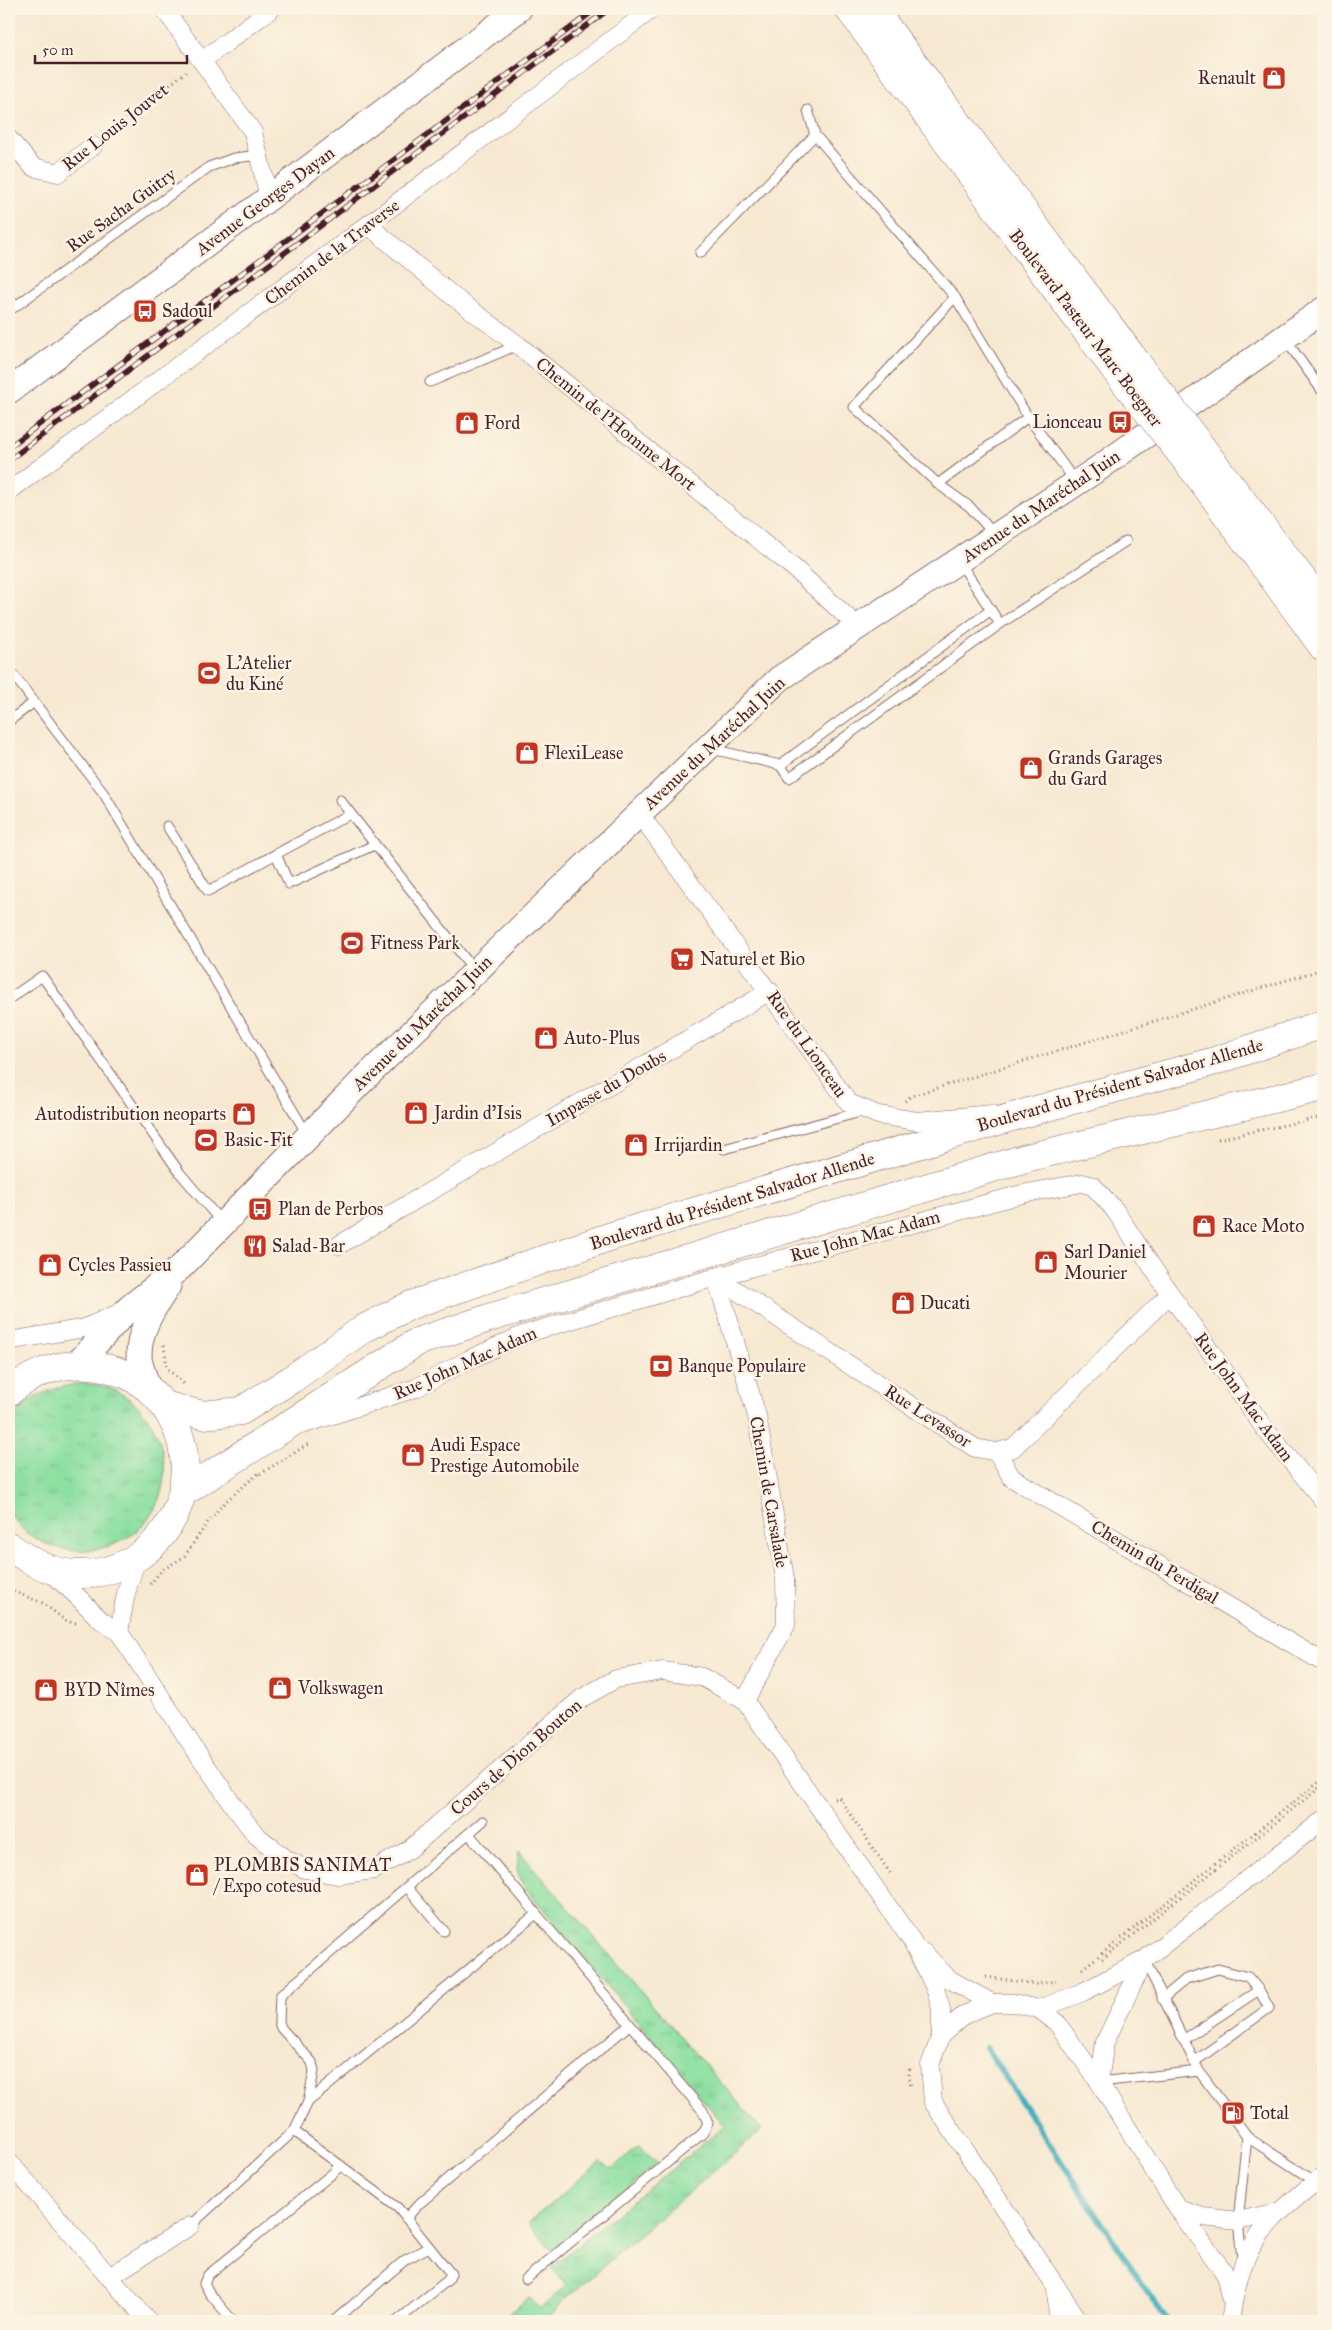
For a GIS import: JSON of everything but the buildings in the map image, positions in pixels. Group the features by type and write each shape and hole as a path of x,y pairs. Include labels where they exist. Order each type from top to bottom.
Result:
{"main road":[{"name":"Boulevard Pasteur Marc Boegner","path":"849,9 1208,471 1319,595"},
{"name":"Boulevard Pasteur Marc Boegner","path":"873,9 1125,365"},
{"name":"Boulevard Pasteur Marc Boegner","path":"1208,471 1323,647"},
{"path":"1215,1061 1257,1029 1323,1004"},
{"name":"Boulevard du Président Salvador Allende","path":"156,1396 203,1415 241,1411 292,1379 363,1329 411,1305 609,1237 1029,1112 1215,1061 1323,1024"},
{"path":"184,1492 417,1342 1026,1158 1323,1087"},
{"path":"9,1546 26,1559 46,1568 81,1574 112,1570 137,1558 151,1547 172,1522 184,1492 186,1462 179,1431 156,1396 132,1377 96,1365 76,1364 55,1367 12,1386"}],"street":[{"path":"164,9 203,60 253,132 269,198"},
{"path":"203,60 271,9"},
{"name":"Avenue Georges Dayan","path":"9,391 519,9"},
{"name":"Chemin de la Traverse","path":"9,491 368,225 652,9"},
{"name":"Rue Louis Jouvet","path":"9,139 33,167 58,173 93,146"},
{"name":"Chemin de l'Homme Mort","path":"368,225 454,297 518,345 794,568 859,628"},
{"name":"Avenue du Maréchal Juin","path":"76,1364 130,1307 181,1267 366,1077 779,679 859,628 1076,482 1323,310"},
{"name":"Rue du Lionceau","path":"639,813 770,991 849,1103 878,1115 917,1121 945,1117 1029,1112"},
{"name":"Impasse du Doubs","path":"339,1245 770,991"},
{"name":"Rue John Mac Adam","path":"273,1434 416,1388 468,1360 525,1334 716,1277 1022,1194 1082,1183 1093,1186 1114,1209 1170,1294 1265,1429 1323,1500"},
{"name":"Avenue du Maréchal Juin","path":"156,1396 139,1358 141,1334 146,1320 181,1267"},
{"name":"Rue Levassor","path":"716,1277 975,1448 997,1452"},
{"name":"Chemin de Carsalade","path":"716,1277 757,1416 785,1578 786,1625 745,1701"},
{"path":"997,1452 1013,1448 1170,1294"},
{"path":"9,1341 85,1328 130,1307"},
{"name":"Chemin du Perdigal","path":"997,1452 1012,1478 1323,1662"},
{"path":"119,1632 123,1604 137,1558"},
{"name":"Cours de Dion Bouton","path":"46,1568 109,1627 119,1632 188,1739 235,1808 256,1835 286,1859 305,1869 337,1875 374,1870 410,1850 582,1698 616,1679 663,1671 702,1677 745,1701 912,1941 935,1988 941,2009 941,2035"},
{"path":"1039,2009 1083,1992 1144,1960 1323,1820"},
{"name":"Cours de Dion Bouton","path":"912,1941 949,1978 992,2003"},
{"path":"1099,2082 1105,2042 1144,1960"},
{"path":"1079,2321 932,2102 930,2065 941,2035 964,2015 992,2003 1013,2003 1039,2009 1057,2023 1099,2082 1178,2209 1224,2272 1233,2303"},
{"path":"9,2162 148,2321"},
{"path":"1230,2321 1242,2266 1258,2238 1278,2212 1320,2179"},
{"path":"1178,2209 1203,2217 1238,2222 1278,2212"},
{"path":"109,2277 190,2226"},
{"path":"1056,2286 1058,2321"}],"lane":[{"path":"808,110 815,135 955,297 1028,417 1076,482"},
{"path":"700,253 815,135"},
{"name":"Rue Sacha Guitry","path":"9,307 13,308 208,167 234,158 260,155"},
{"path":"955,297 854,407 938,484 970,507 996,536"},
{"path":"1284,337 1323,392"},
{"path":"430,382 518,345"},
{"path":"938,484 1028,417"},
{"path":"707,748 780,764 789,778 1000,624 1126,541"},
{"path":"959,561 1000,624"},
{"path":"780,764 991,610"},
{"path":"9,669 104,794 309,1136"},
{"path":"9,721 34,702"},
{"path":"340,800 476,972"},
{"path":"167,826 208,891 350,814"},
{"path":"276,854 289,884 374,844"},
{"path":"9,999 42,976 180,1173 223,1224"},
{"path":"724,1149 867,1110"},
{"path":"190,2226 294,2131 308,2102 314,2071 312,2062 281,2028 279,2022 280,1996 483,1821"},
{"path":"469,1834 703,2111 708,2122 703,2133 526,2279"},
{"path":"407,1887 444,1931"},
{"path":"308,2102 536,1914"},
{"path":"1144,1960 1198,2071 1247,2137 1320,2179"},
{"path":"1162,1998 1186,1979 1218,1969 1248,1977 1259,1990 1269,2008 1194,2062"},
{"path":"1183,2040 1259,1990"},
{"path":"406,2218 420,2202 629,2025"},
{"path":"1099,2082 1198,2071"},
{"path":"294,2131 398,2208 451,2274 448,2280 397,2321"},
{"path":"1242,2266 1238,2222 1247,2137"},
{"path":"233,2321 204,2283 208,2275 333,2173 340,2165"},
{"path":"334,2321 405,2260 429,2247"}],"path":[{"name":"Rue Louis Jouvet","path":"93,146 100,137 203,60"},
{"path":"149,1586 162,1570 184,1557 210,1519 221,1507 260,1474 256,1469"},
{"path":"9,1590 43,1603 68,1622 75,1624 82,1620"},
{"path":"1078,1972 1323,1779"},
{"path":"816,1804 839,1798 892,1875"},
{"path":"983,1976 1036,1984 1061,1980"}],"green space":[{"path":"83,1383 109,1388 125,1396 139,1408 150,1422 158,1438 163,1455 164,1473 162,1491 155,1508 144,1523 131,1535 115,1544 81,1551 63,1549 46,1544 27,1533 9,1513 9,1424 23,1406 41,1394 61,1387"},
{"path":"519,1851 762,2130 564,2300 547,2321 501,2321 529,2297 540,2309 566,2285 551,2267 725,2126 523,1885 517,1870"},
{"path":"640,2146 658,2163 552,2250 528,2223 600,2162 612,2169 636,2147"}],"waterway":[{"path":"986,2048 1167,2321"}],"railway":[{"path":"9,447 596,9"},
{"path":"9,460 609,9"}],"place":[{"name":"Renault","path":"1274,78"},
{"name":"Sadoul","path":"145,311"},
{"name":"Lionceau","path":"1120,422"},
{"name":"Ford","path":"467,423"},
{"name":"L'Atelier du Kiné","path":"209,673"},
{"name":"FlexiLease","path":"527,753"},
{"name":"Grands Garages du Gard","path":"1031,768"},
{"name":"Fitness Park","path":"352,943"},
{"name":"Naturel et Bio","path":"682,959"},
{"name":"Auto-Plus","path":"546,1038"},
{"name":"Jardin d'Isis","path":"416,1113"},
{"name":"Autodistribution neoparts","path":"244,1114"},
{"name":"Basic-Fit","path":"206,1140"},
{"name":"Irrijardin","path":"636,1145"},
{"name":"Plan de Perbos","path":"260,1209"},
{"name":"Race Moto","path":"1204,1226"},
{"name":"Salad-Bar","path":"255,1246"},
{"name":"Sarl Daniel Mourier","path":"1046,1262"},
{"name":"Cycles Passieu","path":"50,1265"},
{"name":"Ducati","path":"903,1303"},
{"name":"Banque Populaire","path":"661,1366"},
{"name":"Audi Espace Prestige Automobile","path":"413,1455"},
{"name":"Volkswagen","path":"280,1688"},
{"name":"BYD Nîmes","path":"46,1690"},
{"name":"PLOMBIS SANIMAT / Expo cotesud","path":"197,1875"},
{"name":"Total","path":"1233,2113"}]}
